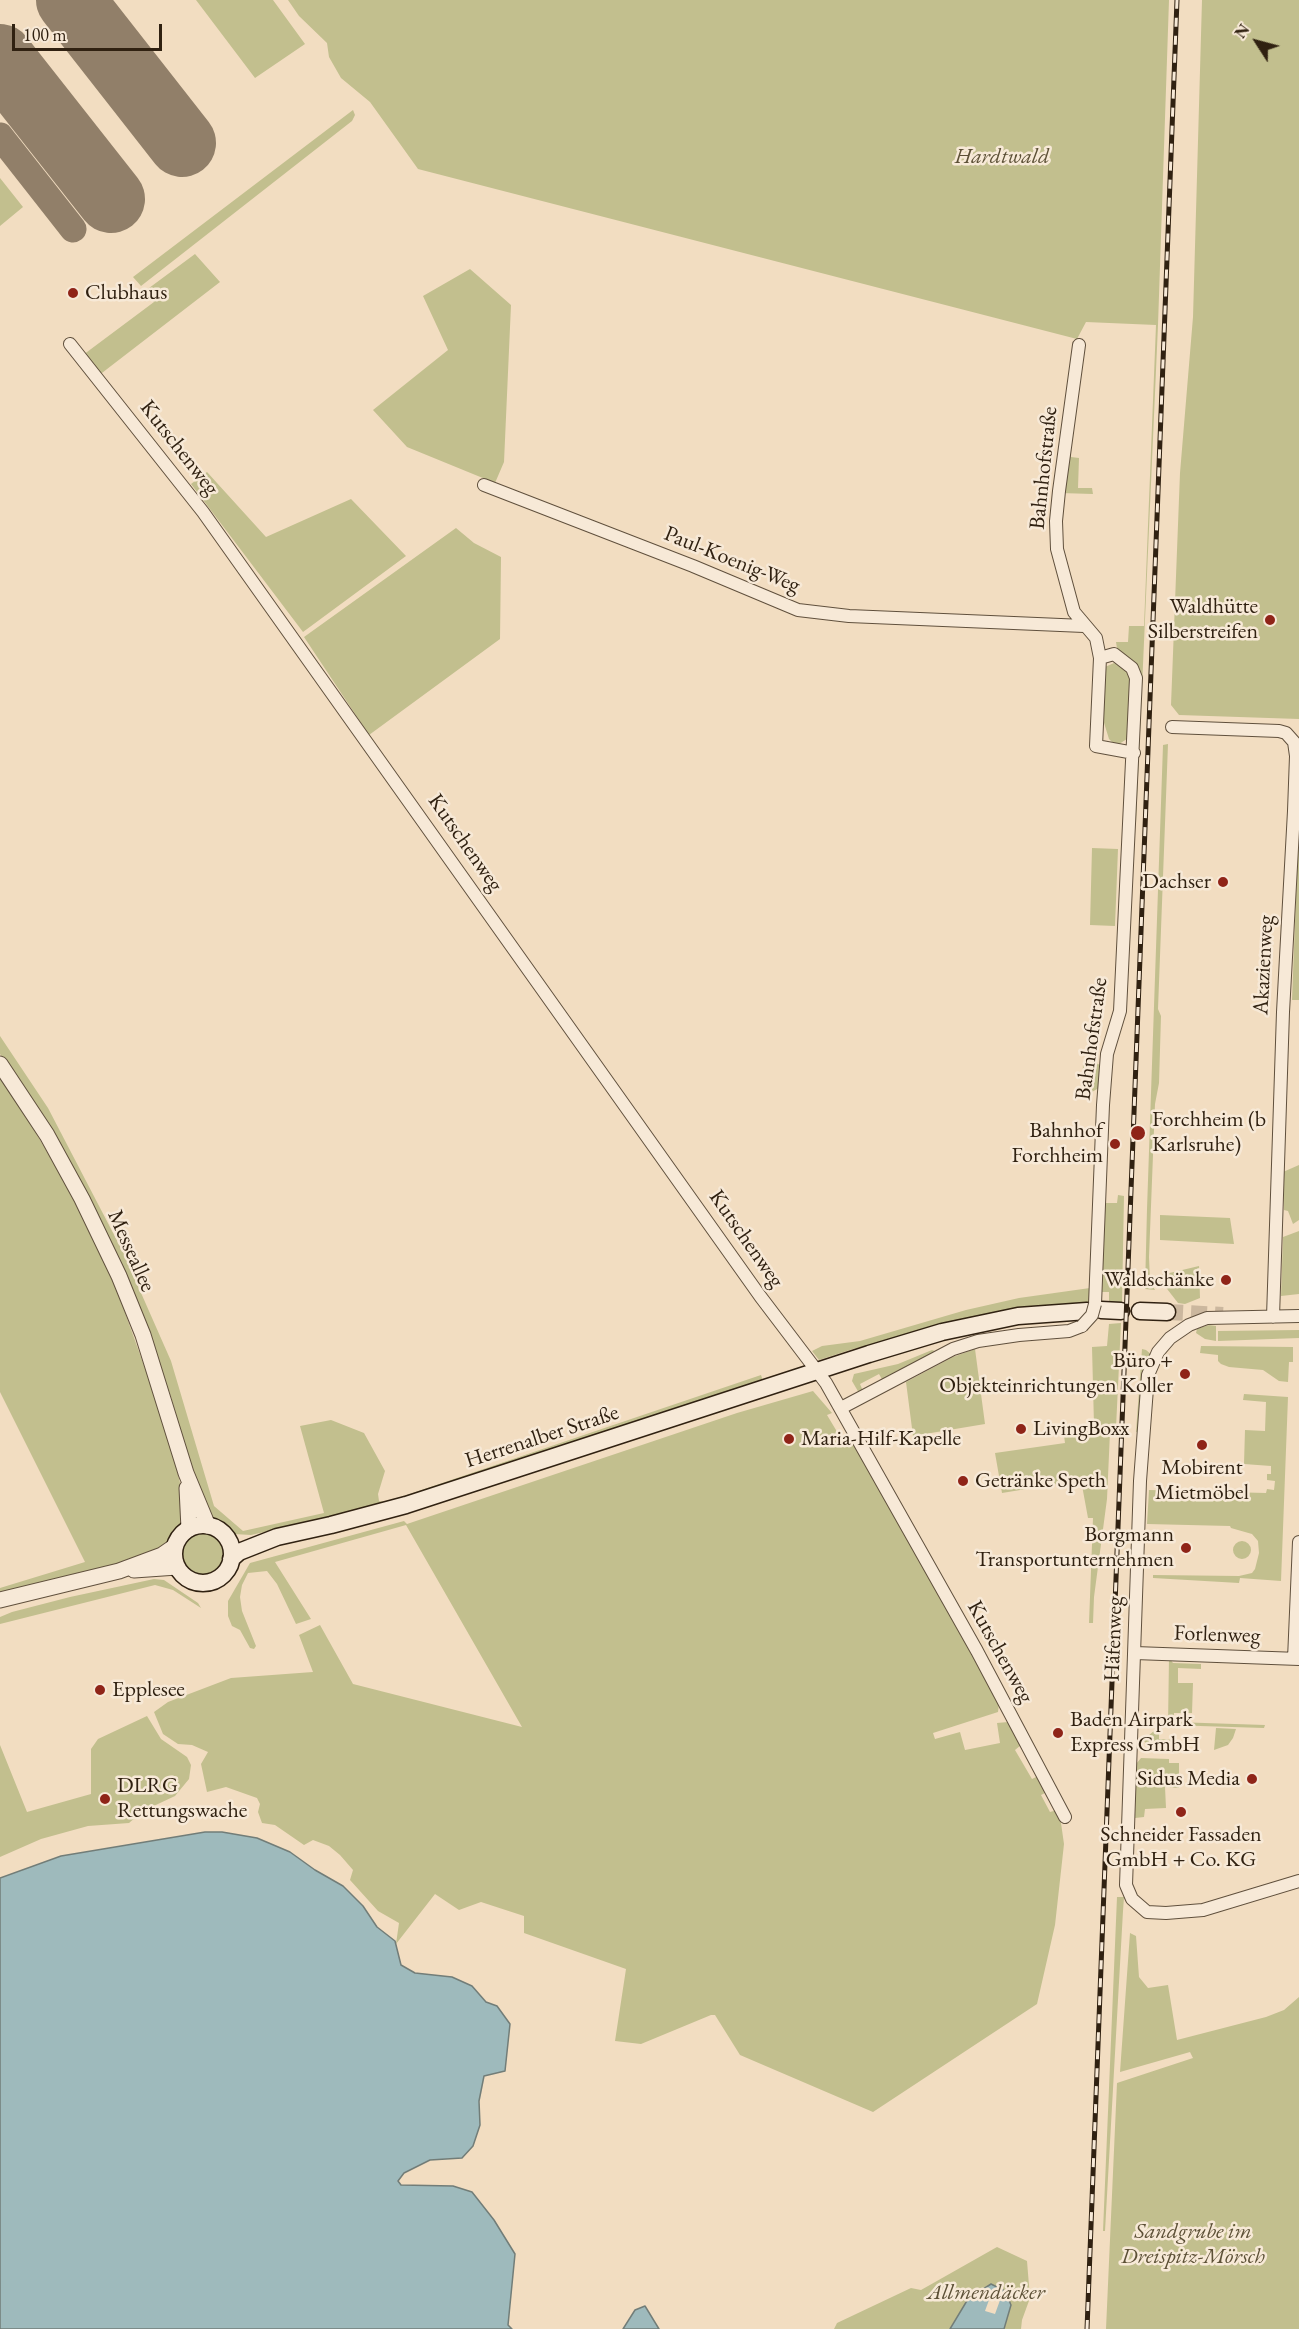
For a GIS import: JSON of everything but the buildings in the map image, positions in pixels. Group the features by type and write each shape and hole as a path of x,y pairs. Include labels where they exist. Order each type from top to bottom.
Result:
{"main road":[{"name":"Herrenalber Straße","path":"231,1559 239,1552 277,1537 406,1505 822,1377 932,1335 1018,1316 1121,1311"},
{"path":"1140,1311 1167,1312"},
{"path":"208,1526 216,1528 226,1537 230,1544 231,1559 228,1569 221,1576 207,1582 193,1581 181,1573 177,1567 175,1546 178,1539 189,1528 208,1526"},
{"name":"Herrenalber Straße","path":"226,1537 277,1537"}],"street":[{"name":"Kutschenweg","path":"70,345 209,521 760,1296 822,1377 971,1642 1065,1817"},
{"name":"Bahnhofstraße","path":"1079,345 1056,521 1057,549 1074,612 1096,638 1100,658 1096,746 1134,753"},
{"name":"Paul-Koenig-Weg","path":"484,484 489,489 503,491 798,610 849,616 1084,626"},
{"name":"Bahnhofstraße","path":"1091,1313 1107,1054 1120,1011 1136,678 1132,668 1114,654 1100,658"},
{"name":"Akazienweg","path":"1172,727 1279,731 1286,733 1294,742 1296,756 1294,811 1283,1012 1273,1317"},
{"name":"Messeallee","path":"0,1064 47,1136 82,1199 119,1276 143,1335 186,1473 208,1526"},
{"name":"Herrenalber Straße","path":"841,1408 953,1349 978,1341 1069,1331 1091,1313"},
{"path":"1273,1317 1299,1316"},
{"name":"Häfenweg","path":"1273,1317 1207,1318 1189,1325 1170,1338 1158,1352 1148,1375 1140,1481 1126,1885 1132,1899 1147,1912 1166,1913 1203,1910 1299,1881"},
{"name":"Messeallee","path":"186,1473 189,1528"},
{"path":"1297,1659 1299,1542"},
{"path":"0,1600 118,1571 162,1555 175,1546"},
{"path":"118,1571 177,1567"},
{"name":"Forlenweg","path":"1135,1653 1297,1659"}],"green space":[{"path":"196,0 273,0 305,44 255,78"},
{"name":"Hardtwald","path":"288,0 1169,0 1158,325 1136,823 1138,684 1117,648 1116,642 1128,642 1129,626 1144,626 1156,325 1086,322 1077,339 418,169 370,102 341,78 329,57 327,43 299,16"},
{"path":"1202,0 1299,0 1299,719 1179,715 1171,705 1180,473 1193,317"},
{"path":"353,110 355,115 352,121 141,286 133,277"},
{"path":"0,178 23,207 0,226"},
{"path":"195,254 220,282 98,376 83,355 154,302 145,291"},
{"path":"470,269 511,305 504,462 495,483 407,447 373,410 448,350 423,296"},
{"path":"1066,452 1071,453 1071,457 1079,458 1078,488 1092,488 1093,494 1060,493"},
{"path":"207,472 266,537 351,499 406,556 303,632 191,484"},
{"path":"456,528 474,543 501,557 500,639 369,735 304,637"},
{"path":"1114,663 1127,670 1131,681 1129,732 1127,739 1119,744 1109,739 1101,713 1105,667"},
{"path":"1168,744 1158,1009 1161,1016 1159,1083 1155,1104 1149,1257 1150,1281 1155,1290 1145,1289 1163,745"},
{"path":"1299,817 1299,1000 1292,1000"},
{"path":"1092,848 1118,849 1115,926 1090,925"},
{"path":"0,1036 48,1108 123,1252 171,1361 214,1506 243,1531 324,1513 300,1426 331,1420 364,1433 385,1471 378,1494 379,1501 386,1502 761,1375 763,1381 367,1509 251,1535 234,1534 209,1518 200,1499 171,1397 148,1331 17,1078 0,1054"},
{"path":"1090,1060 1100,1065 1099,1088 1090,1093 1082,1087 1083,1064"},
{"path":"0,1077 67,1186 113,1279 157,1402 186,1510 182,1527 170,1543 155,1555 0,1597 0,1588 85,1562 0,1392"},
{"path":"1299,1165 1299,1220 1293,1224 1288,1211 1284,1210 1283,1172"},
{"path":"1118,1195 1124,1196 1122,1303 1109,1303 1109,1292 1102,1292 1104,1203 1117,1203"},
{"path":"1160,1215 1230,1218 1234,1244 1160,1240"},
{"path":"1299,1231 1299,1294 1281,1296 1283,1237"},
{"path":"1199,1266 1200,1298 1185,1304 1178,1303 1157,1276"},
{"path":"1090,1288 1089,1303 1057,1304 971,1319 819,1360 812,1351 822,1346 860,1341 966,1310 1019,1298"},
{"path":"1121,1323 1116,1428 1110,1432 1107,1499 1094,1597 1093,1623 1089,1623 1093,1518 1088,1518 1081,1480 1002,1493 995,1453 1065,1443 1063,1428 1094,1425 1092,1347 1107,1346 1109,1324"},
{"path":"1209,1325 1216,1326 1216,1341 1205,1339 1196,1333 1197,1329"},
{"path":"1299,1330 1299,1338 1218,1341 1218,1331"},
{"path":"1201,1346 1293,1347 1293,1362 1289,1362 1288,1382 1279,1381 1263,1370 1229,1367 1221,1364 1218,1361 1218,1355 1200,1353"},
{"path":"975,1349 985,1424 913,1436 906,1382 953,1357"},
{"path":"1142,1349 1152,1355 1139,1432 1136,1432"},
{"path":"932,1350 935,1351 883,1381 879,1374 860,1384 863,1391 859,1393 852,1381 854,1374 898,1364"},
{"path":"813,1391 832,1413 827,1415 842,1440 850,1436 999,1704 998,1712 933,1733 935,1739 960,1732 965,1750 1000,1743 997,1723 1008,1722 1021,1745 1015,1750 1032,1779 1038,1776 1047,1792 1041,1795 1050,1812 1057,1810 1060,1816 1064,1844 1055,1925 1037,2004 873,2112 740,2055 715,2015 641,2044 615,2041 626,1969 524,1933 524,1916 481,1902 459,1910 435,1894 396,1944 399,1923 378,1911 350,1880 353,1870 340,1855 329,1846 313,1840 304,1845 275,1825 262,1823 257,1798 226,1787 207,1792 201,1764 208,1752 192,1745 178,1744 163,1734 154,1712 168,1702 231,1678 313,1672 299,1635 320,1625 353,1684 522,1727 406,1525 275,1562 311,1619 296,1624 277,1584 267,1571 248,1573 242,1585 240,1597 242,1611 256,1646 254,1649 250,1648 240,1630 232,1626 228,1616 228,1601 250,1563 404,1521 407,1524 737,1413"},
{"path":"1244,1394 1288,1397 1281,1581 1240,1578 1239,1583 1153,1578 1153,1575 1239,1576 1252,1573 1255,1569 1259,1553 1258,1541 1252,1534 1230,1526 1147,1524 1149,1490 1266,1493 1267,1489 1274,1490 1275,1481 1267,1480 1267,1474 1271,1474 1271,1466 1244,1464 1245,1430 1265,1431 1266,1402 1243,1400"},
{"path":"203,1529 220,1536 227,1553 220,1570 203,1577 186,1570 179,1553 186,1536"},
{"path":"1238,1541 1246,1541 1251,1546 1249,1557 1238,1559 1233,1554 1233,1546"},
{"path":"154,1579 164,1580 198,1603 201,1608 173,1590 155,1585 0,1624 0,1617 12,1612"},
{"path":"1169,1658 1173,1663 1201,1664 1201,1669 1178,1668 1178,1683 1193,1683 1192,1713 1174,1713 1174,1722 1265,1725 1264,1728 1168,1725"},
{"path":"147,1716 161,1739 187,1757 191,1765 189,1779 175,1796 143,1811 129,1823 88,1826 41,1839 0,1857 0,1745 27,1812 91,1794 91,1749 98,1739"},
{"path":"1216,1728 1236,1729 1228,1745 1214,1750"},
{"path":"1154,1731 1159,1731 1159,1739 1175,1740 1175,1745 1170,1746 1169,1749 1157,1748 1146,1743 1143,1740"},
{"path":"1141,1758 1169,1759 1169,1763 1179,1763 1179,1788 1165,1787 1166,1808 1145,1809 1144,1817 1135,1818 1136,1764"},
{"path":"1117,1897 1124,1897 1105,2231 1103,2231"},
{"name":"Sandgrube im Dreispitz-Mörsch","path":"1130,1933 1136,1936 1139,1977 1148,1988 1168,1985 1177,2040 1266,2017 1284,2010 1299,1997 1299,2329 1106,2329 1117,2083 1193,2058 1190,2052 1120,2072"},
{"name":"Allmendäcker","path":"997,2247 1027,2261 1030,2298 1021,2329 834,2329 837,2323 911,2288 921,2290"}],"water":[{"path":"205,1832 222,1832 257,1838 290,1852 343,1886 363,1906 377,1927 395,1941 401,1965 415,1973 452,1977 472,1986 486,2002 497,2006 510,2024 505,2071 484,2076 479,2101 480,2125 473,2146 462,2158 430,2160 404,2173 398,2181 401,2185 453,2186 472,2192 494,2220 515,2254 508,2325 512,2329 0,2329 0,1878 61,1856"},
{"path":"991,2284 1005,2291 1011,2305 1004,2329 950,2329 968,2299"},
{"path":"645,2306 659,2329 623,2329 635,2310"}],"pier":[{"path":"998,2284 1002,2286 1000,2291 1003,2292 995,2314 985,2311 993,2289 996,2290"}],"taxiway":[{"path":"0,136 73,229"}],"runway":[{"path":"70,0 182,143"},
{"path":"0,58 111,199"}],"tunnel":[{"path":"1167,1312 1223,1315"}],"railway":[{"path":"1087,2329 1177,0"}],"place":[{"name":"Clubhaus","path":"73,293"},
{"name":"Waldhütte Silberstreifen","path":"1270,620"},
{"name":"Dachser","path":"1223,882"},
{"name":"Forchheim (b Karlsruhe)","path":"1138,1133"},
{"name":"Bahnhof Forchheim","path":"1115,1144"},
{"name":"Waldschänke","path":"1226,1280"},
{"name":"Büro + Objekteinrichtungen Koller","path":"1185,1374"},
{"name":"LivingBoxx","path":"1021,1429"},
{"name":"Maria-Hilf-Kapelle","path":"789,1439"},
{"name":"Mobirent Mietmöbel","path":"1202,1445"},
{"name":"Getränke Speth","path":"963,1481"},
{"name":"Borgmann Transportunternehmen","path":"1186,1548"},
{"name":"Epplesee","path":"100,1690"},
{"name":"Baden Airpark Express GmbH","path":"1058,1733"},
{"name":"Sidus Media","path":"1252,1779"},
{"name":"DLRG Rettungswache","path":"105,1799"},
{"name":"Schneider Fassaden GmbH + Co. KG","path":"1181,1812"}]}
